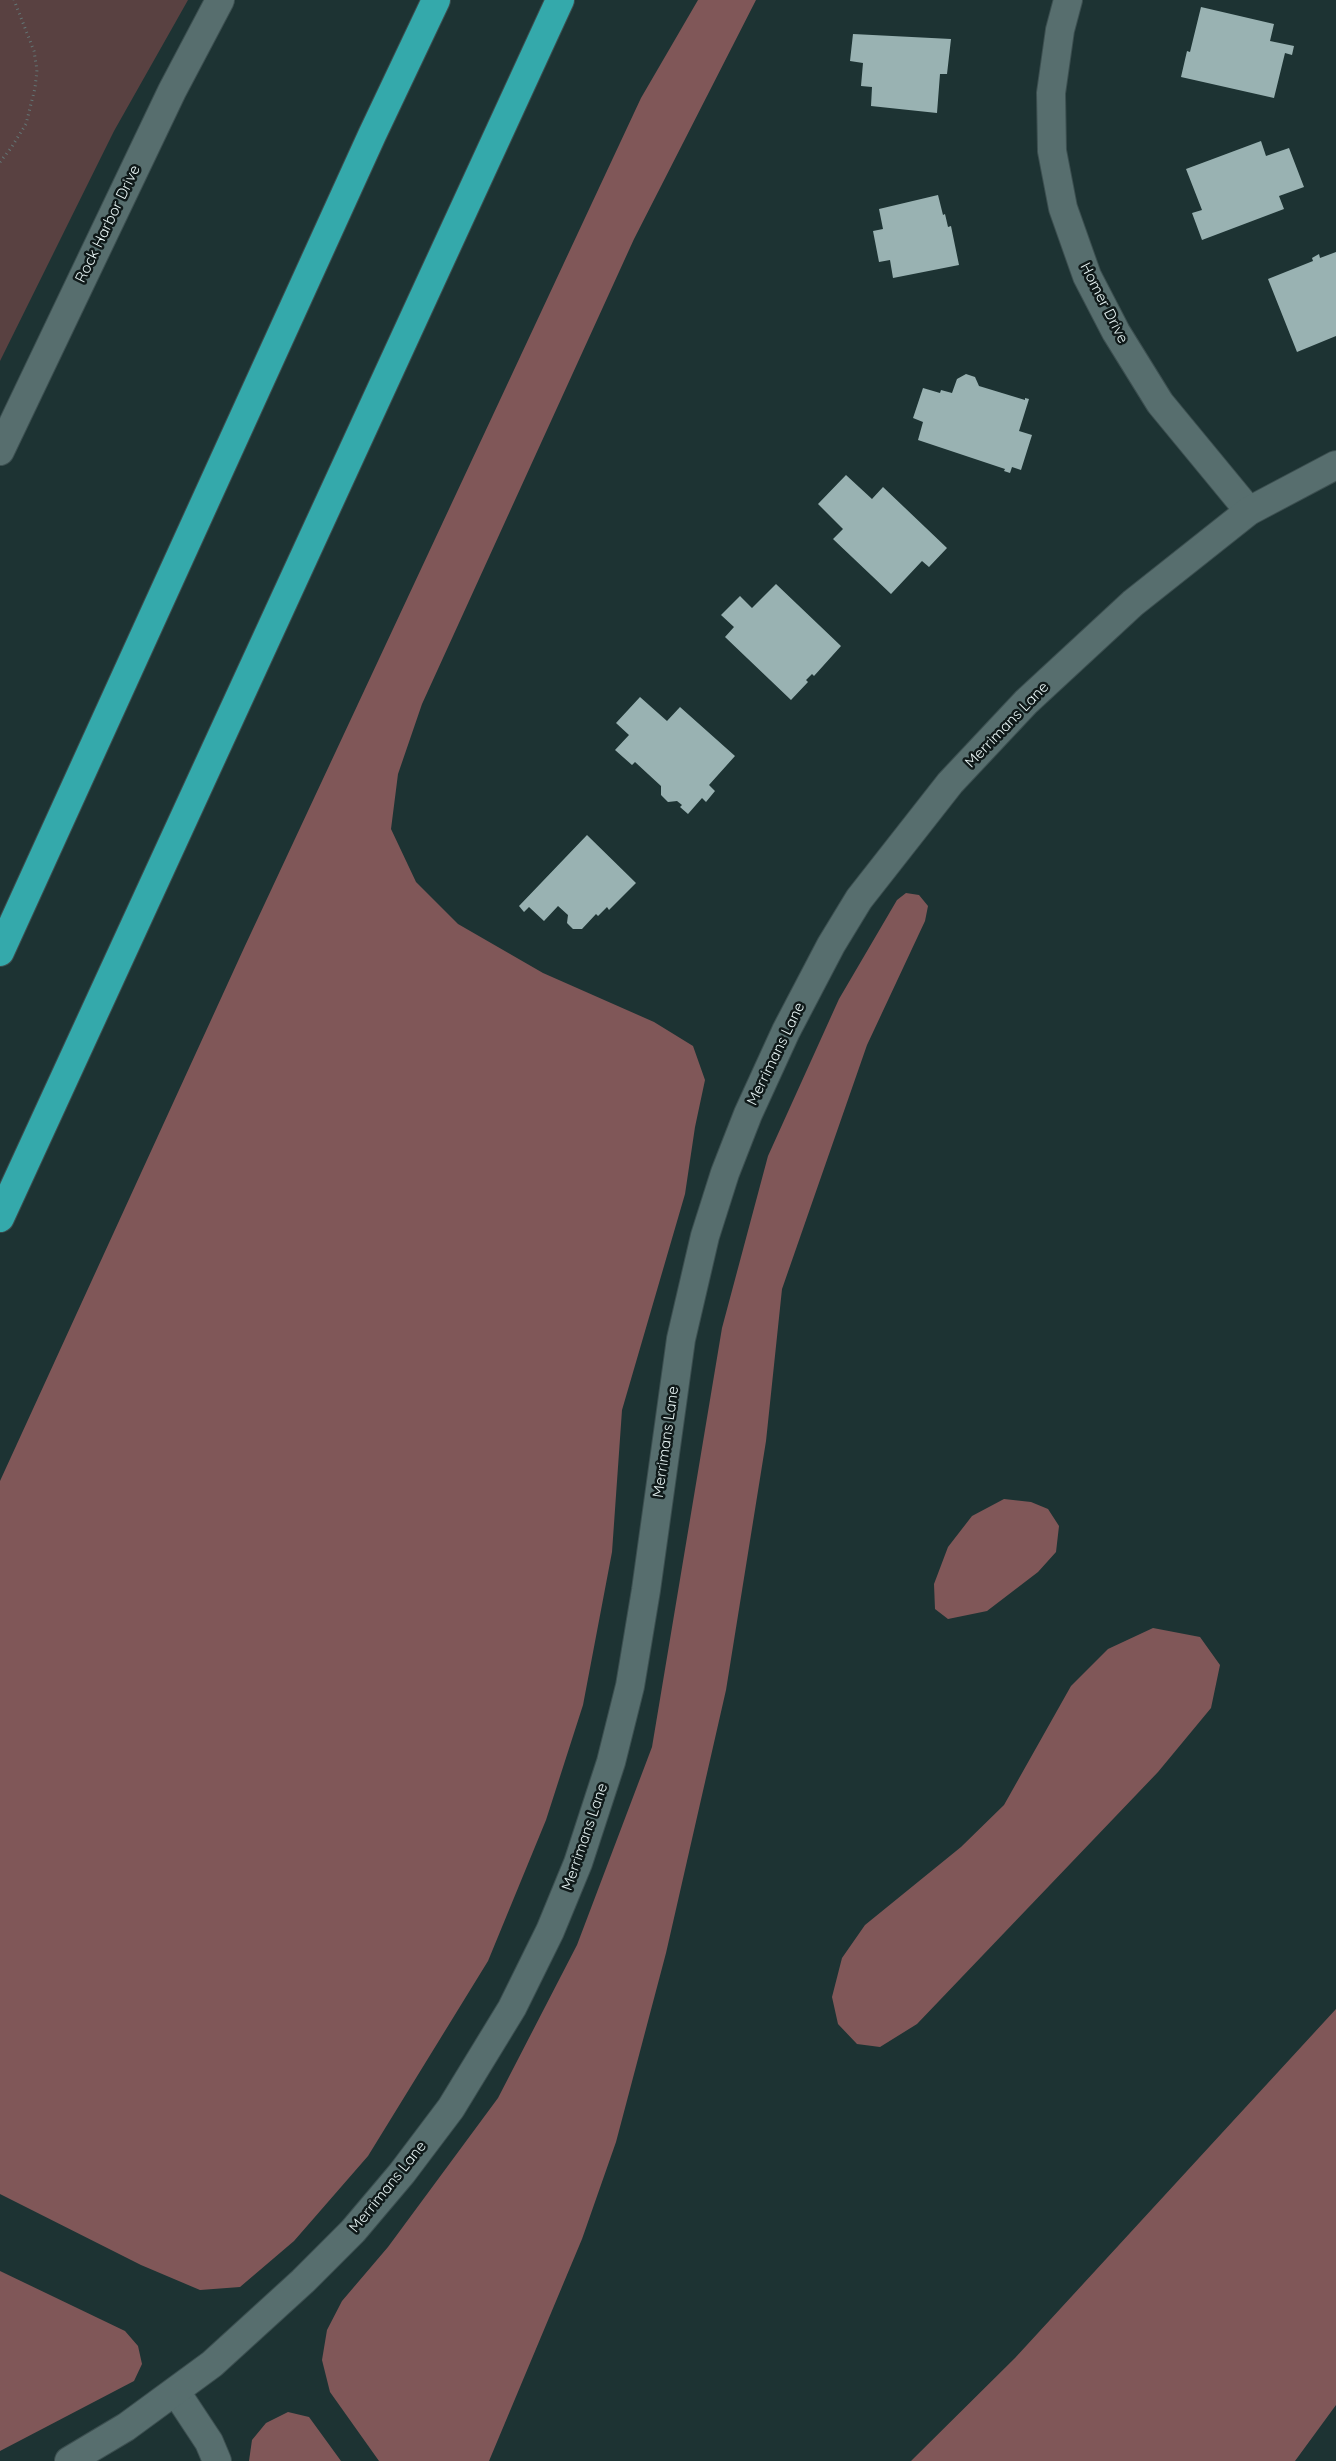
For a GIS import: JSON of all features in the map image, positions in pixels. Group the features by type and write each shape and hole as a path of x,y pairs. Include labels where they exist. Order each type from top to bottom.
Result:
{"highway":[{"path":"0,952 372,135 436,0"},
{"path":"0,1218 560,0"}],"main road":[{"name":"Rock Harbor Drive","path":"0,451 172,91 220,0"},
{"name":"Homer Drive","path":"1068,0 1060,30 1051,93 1052,151 1063,208 1087,276 1116,332 1160,403 1249,511"},
{"name":"Merrimans Lane","path":"70,2461 126,2427 212,2364 303,2281 353,2231 402,2173 450,2108 512,2008 550,1931 578,1863 611,1762 632,1677 681,1339 705,1236 725,1173 748,1114 786,1031 831,945 859,899 950,783 1026,702 1133,603 1249,511 1336,465"},
{"path":"176,2392 209,2442 217,2461"}],"path":[{"path":"0,162 12,148 26,124 35,88 37,70 34,52 14,0"}],"shaded area":[{"path":"0,0 188,0 114,131 0,361"},
{"path":"698,0 756,0 634,239 422,704 398,774 391,829 416,882 458,924 543,973 654,1022 693,1046 705,1080 695,1127 685,1194 622,1410 612,1552 583,1705 546,1820 488,1961 368,2156 294,2241 240,2287 200,2290 141,2265 0,2194 0,1481 244,948 641,98"},
{"path":"906,893 919,895 928,906 925,921 867,1045 782,1289 766,1441 726,1690 666,1953 616,2142 582,2239 489,2461 379,2461 330,2392 322,2360 327,2330 342,2301 388,2247 498,2098 577,1945 652,1747 722,1328 768,1156 839,999 897,900"},
{"path":"1004,1499 1031,1502 1048,1509 1059,1526 1056,1552 1038,1572 987,1611 948,1619 935,1609 934,1584 948,1547 972,1516"},
{"path":"1153,1628 1200,1637 1220,1665 1211,1708 1158,1772 917,2024 880,2047 857,2044 838,2024 832,1997 842,1958 865,1925 961,1847 1004,1805 1071,1686 1108,1649"},
{"path":"1336,2009 1336,2405 1295,2461 911,2461 1015,2358"},
{"path":"0,2271 125,2331 138,2346 142,2364 134,2381 0,2451"},
{"path":"288,2412 309,2417 341,2461 249,2461 252,2440 266,2423"}],"building":[{"path":"1201,7 1274,24 1270,41 1294,46 1292,55 1285,53 1274,98 1181,77 1187,51 1190,52"},
{"path":"853,34 951,39 947,74 940,74 937,113 871,106 872,87 861,86 863,63 850,61"},
{"path":"1261,141 1266,156 1289,148 1304,187 1279,196 1284,209 1202,240 1192,213 1202,210 1186,169"},
{"path":"938,195 948,227 951,226 959,265 893,278 890,260 879,262 873,231 883,229 879,209"},
{"path":"1336,252 1336,336 1297,352 1268,279 1313,261 1312,258 1319,254 1320,258"},
{"path":"966,374 975,377 979,386 1025,400 1025,398 1029,399 1019,431 1032,435 1021,470 1012,467 1010,473 1004,471 1005,469 918,440 923,422 913,418 923,388 940,393 941,390 952,393 957,379"},
{"path":"846,475 872,499 883,487 947,548 929,567 922,561 891,594 833,539 843,529 818,504"},
{"path":"776,584 841,646 814,676 812,674 806,680 808,682 791,700 725,637 734,627 721,615 740,596 752,608"},
{"path":"640,697 667,721 680,707 735,756 709,785 715,791 706,802 702,798 688,814 680,807 682,805 677,801 668,802 661,795 661,786 635,762 632,765 615,750 629,735 616,723"},
{"path":"587,835 636,883 609,910 607,907 598,916 596,914 582,929 573,929 567,923 568,915 558,906 544,921 529,907 524,912 519,906"}]}
